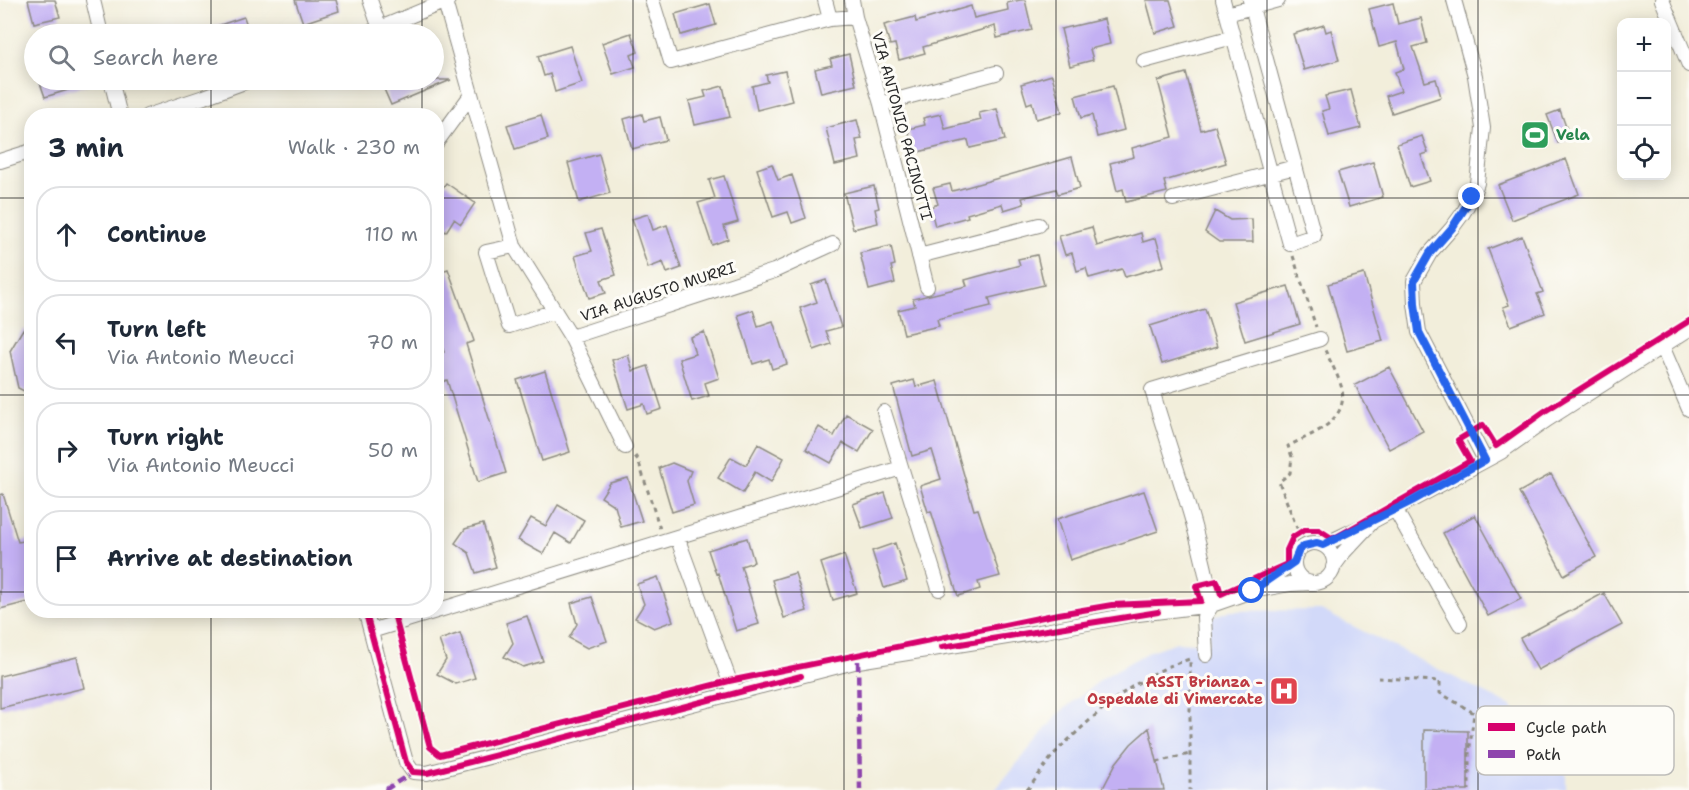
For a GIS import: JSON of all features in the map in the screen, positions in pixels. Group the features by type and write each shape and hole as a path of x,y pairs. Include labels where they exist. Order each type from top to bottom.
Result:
{"street":[{"path":"93,0 99,24"},
{"path":"370,0 378,24"},
{"name":"VIA ANTONIO PACINOTTI","path":"652,0 671,62 830,19 855,17 881,104 927,287"},
{"path":"825,0 830,19"},
{"path":"852,0 855,17"},
{"path":"1251,4 1314,236 1290,244 1225,7 1278,0"},
{"path":"1454,0 1475,76 1483,128 1478,183 1463,213 1430,253 1414,281 1415,304 1419,332 1485,460"},
{"path":"1662,0 1689,65"},
{"path":"392,24 446,1"},
{"name":"VIA AUGUSTO MURRI","path":"446,1 514,246 571,338 774,272 833,244"},
{"path":"1144,61 1233,37"},
{"path":"881,104 996,73"},
{"path":"114,90 118,108"},
{"path":"177,108 224,90"},
{"path":"444,132 471,95"},
{"path":"0,161 24,154"},
{"path":"1173,199 1295,167"},
{"path":"919,256 1039,225"},
{"path":"514,246 486,252 509,326 555,311"},
{"path":"1323,545 1373,521 1501,452 1548,419 1689,329"},
{"path":"571,338 625,447"},
{"path":"1206,655 1204,617 1212,605 1209,584 1197,536 1152,390 1320,339"},
{"path":"1662,346 1689,409"},
{"path":"884,412 939,589"},
{"path":"444,608 901,468"},
{"path":"1395,509 1460,624"},
{"path":"367,618 406,762 413,772 427,773 858,661 1130,615 1212,605 1252,591 1315,582 1326,578 1344,552 1373,521"},
{"path":"677,537 734,693"},
{"path":"1315,582 1302,579 1295,569 1294,562 1299,550 1300,537 1323,545 1332,555 1333,567"},
{"path":"1252,591 1294,562"},
{"path":"371,631 413,618"}],"path":[{"path":"1290,244 1320,339 1342,389 1341,408 1326,427 1288,446 1292,457 1290,472 1279,482 1300,537"},
{"path":"625,447 638,460 663,541"},
{"path":"1027,790 1056,752 1122,693 1151,675 1190,659 1190,790"},
{"path":"1378,678 1440,681 1440,693 1474,713 1469,754 1469,790"},
{"path":"1157,762 1190,754"}],"shaded area":[{"name":"ASST Brianza - Ospedale di Vimercate","path":"1321,610 1511,706 1476,706 1476,775 1566,775 1566,790 995,790 1059,713 1104,677 1150,651 1177,642 1209,644 1210,618 1228,611"}],"building":[{"path":"28,0 55,0 60,17 34,23"},
{"path":"295,0 336,0 339,11 303,23"},
{"path":"1025,0 1032,30 997,38 995,26 923,47 925,53 899,60 895,44 890,45 884,25 915,17 916,22 971,6 974,18 1008,10 1007,3"},
{"path":"1146,0 1170,0 1178,26 1155,33"},
{"path":"1393,3 1398,24 1421,18 1427,43 1413,47 1425,82 1436,79 1441,97 1392,113 1386,96 1401,91 1395,72 1404,69 1397,42 1379,47 1369,9"},
{"path":"710,4 716,25 681,35 675,14"},
{"path":"244,17 246,24 223,24"},
{"path":"1104,19 1110,44 1090,49 1093,60 1070,66 1061,29"},
{"path":"1324,25 1326,32 1331,30 1339,60 1304,70 1293,34"},
{"path":"631,33 638,52 631,55 635,67 613,74 602,43"},
{"path":"570,46 582,83 555,92 550,74 544,76 538,56"},
{"path":"849,54 856,85 821,93 815,69 832,65 830,59"},
{"path":"785,71 792,101 757,110 752,86 768,82 766,75"},
{"path":"1186,73 1201,130 1215,126 1226,163 1164,181 1167,192 1126,202 1123,189 1117,191 1110,163 1134,157 1132,148 1173,137 1158,81"},
{"path":"1052,75 1062,112 1036,119 1032,102 1027,104 1021,84"},
{"path":"723,86 730,117 695,125 689,101 706,97 704,91"},
{"path":"1113,86 1124,130 1097,137 1092,115 1081,118 1075,96"},
{"path":"43,90 68,90 45,97"},
{"path":"384,90 427,90 391,105"},
{"path":"1351,90 1361,128 1329,136 1322,111 1329,109 1325,96"},
{"path":"997,109 1005,140 970,148 968,140 914,153 908,129 925,125 923,118 941,114 945,129 981,120 979,113"},
{"path":"1560,110 1570,138 1558,143 1547,115"},
{"path":"642,114 644,121 660,117 666,140 632,149 624,119"},
{"path":"541,115 548,139 515,149 507,125"},
{"path":"857,120 862,139 856,140 860,159 835,165 826,128"},
{"path":"1422,136 1428,153 1421,155 1430,181 1410,187 1397,144"},
{"path":"599,154 610,193 579,202 568,163"},
{"path":"1072,157 1080,188 1058,194 1056,189 1022,198 1024,204 1004,210 1002,204 935,226 930,207 938,204 933,188 950,184 952,191"},
{"path":"1566,159 1579,194 1512,220 1498,185"},
{"path":"1373,162 1383,197 1349,207 1338,172"},
{"path":"772,164 778,180 792,175 806,218 792,223 788,212 773,217 757,169"},
{"path":"724,176 738,222 724,226 728,239 712,245 698,203 715,198 709,180"},
{"path":"446,183 475,203 461,224 454,219 446,232 444,231 444,186"},
{"path":"874,186 879,208 875,209 878,223 853,229 844,193"},
{"path":"1215,211 1230,220 1252,219 1253,242 1219,242 1205,232"},
{"path":"648,214 653,230 667,225 681,268 667,273 663,262 648,268 632,219"},
{"path":"1092,227 1097,246 1141,233 1143,242 1156,238 1164,266 1125,277 1122,269 1089,278 1086,268 1077,271 1072,253 1065,255 1059,236"},
{"path":"601,229 616,275 601,280 606,293 589,298 575,256 592,251 586,233"},
{"path":"1522,236 1543,292 1537,294 1545,313 1511,326 1503,307 1509,305 1488,249"},
{"path":"891,246 895,265 891,266 895,283 869,290 860,253"},
{"path":"1037,255 1044,285 989,298 991,306 937,319 939,326 904,334 898,310 915,306 913,299 967,286 965,280 1020,265 1018,259"},
{"path":"448,269 474,341 466,344 506,473 478,482 447,380 444,381 444,270"},
{"path":"1364,274 1383,341 1347,351 1328,284"},
{"path":"826,280 841,327 826,331 831,344 814,350 800,308 817,302 811,285"},
{"path":"1288,286 1300,324 1245,341 1233,302"},
{"path":"1205,309 1217,347 1162,364 1150,326"},
{"path":"753,310 758,326 773,321 787,364 772,369 769,359 753,364 738,315"},
{"path":"24,330 24,391 18,388 10,351"},
{"path":"704,332 719,378 705,383 709,396 692,401 679,359 695,354 690,337"},
{"path":"628,355 633,371 648,366 662,409 647,414 644,404 628,409 612,360"},
{"path":"1389,367 1423,431 1389,449 1355,385"},
{"path":"545,371 570,452 542,461 517,380"},
{"path":"914,380 916,387 937,381 974,510 978,509 1000,576 978,582 980,589 958,596 931,511 928,512 920,486 941,479 932,450 912,456 893,386"},
{"path":"846,414 873,429 859,452 843,443 831,463 806,449 819,427 834,436"},
{"path":"758,444 784,458 771,482 755,472 743,493 718,478 731,457 746,465"},
{"path":"672,463 691,471 687,481 694,505 672,512 659,468"},
{"path":"1551,474 1596,557 1564,575 1519,492"},
{"path":"628,478 642,521 621,527 615,506 601,497 610,483"},
{"path":"1144,491 1158,531 1070,560 1057,519"},
{"path":"885,493 893,518 862,528 853,504"},
{"path":"3,494 18,542 24,541 24,603 0,609 0,495"},
{"path":"558,505 584,520 571,543 555,533 543,554 518,540 531,518 546,526"},
{"path":"1475,515 1521,599 1488,616 1443,533"},
{"path":"483,524 496,567 476,573 469,553 455,543 465,529"},
{"path":"747,538 754,562 741,566 759,624 736,631 718,573 716,574 708,550"},
{"path":"895,543 907,581 884,588 872,551"},
{"path":"844,555 857,593 833,600 821,563"},
{"path":"795,573 807,611 784,618 772,580"},
{"path":"658,577 673,621 654,628 635,618 644,604 637,584"},
{"path":"1604,593 1622,625 1538,670 1520,638"},
{"path":"592,597 607,641 587,648 569,638 577,624 571,603"},
{"path":"527,616 543,661 523,667 504,657 513,643 506,623"},
{"path":"460,633 475,678 456,684 437,674 446,660 439,640"},
{"path":"77,657 84,688 0,708 0,676"},
{"path":"1149,728 1164,790 1102,790 1116,763 1131,744"},
{"path":"1424,730 1468,731 1468,790 1424,790"}],"marked path":[{"path":"858,661 860,790"},
{"path":"385,790 413,772"}],"cycle path":[{"path":"395,618 430,747 440,755 729,681 1053,615 1112,605 1201,601 1196,586 1217,581 1221,594 1287,564 1287,550 1293,537 1304,530 1319,530 1333,539 1470,461 1458,440 1483,425 1496,446 1545,411 1689,321"},
{"path":"942,647 1158,612"},
{"path":"367,618 406,762 413,772 427,773 801,676"}],"place":[{"name":"Vela","path":"1535,135"},
{"name":"ASST Brianza - Ospedale di Vimercate","path":"1284,691"}],"route":[{"path":"1252,591 1294,562 1295,555 1304,546 1310,543 1323,545 1412,501 1485,460 1419,332 1415,304 1414,281 1430,253 1452,228 1472,197"}]}
